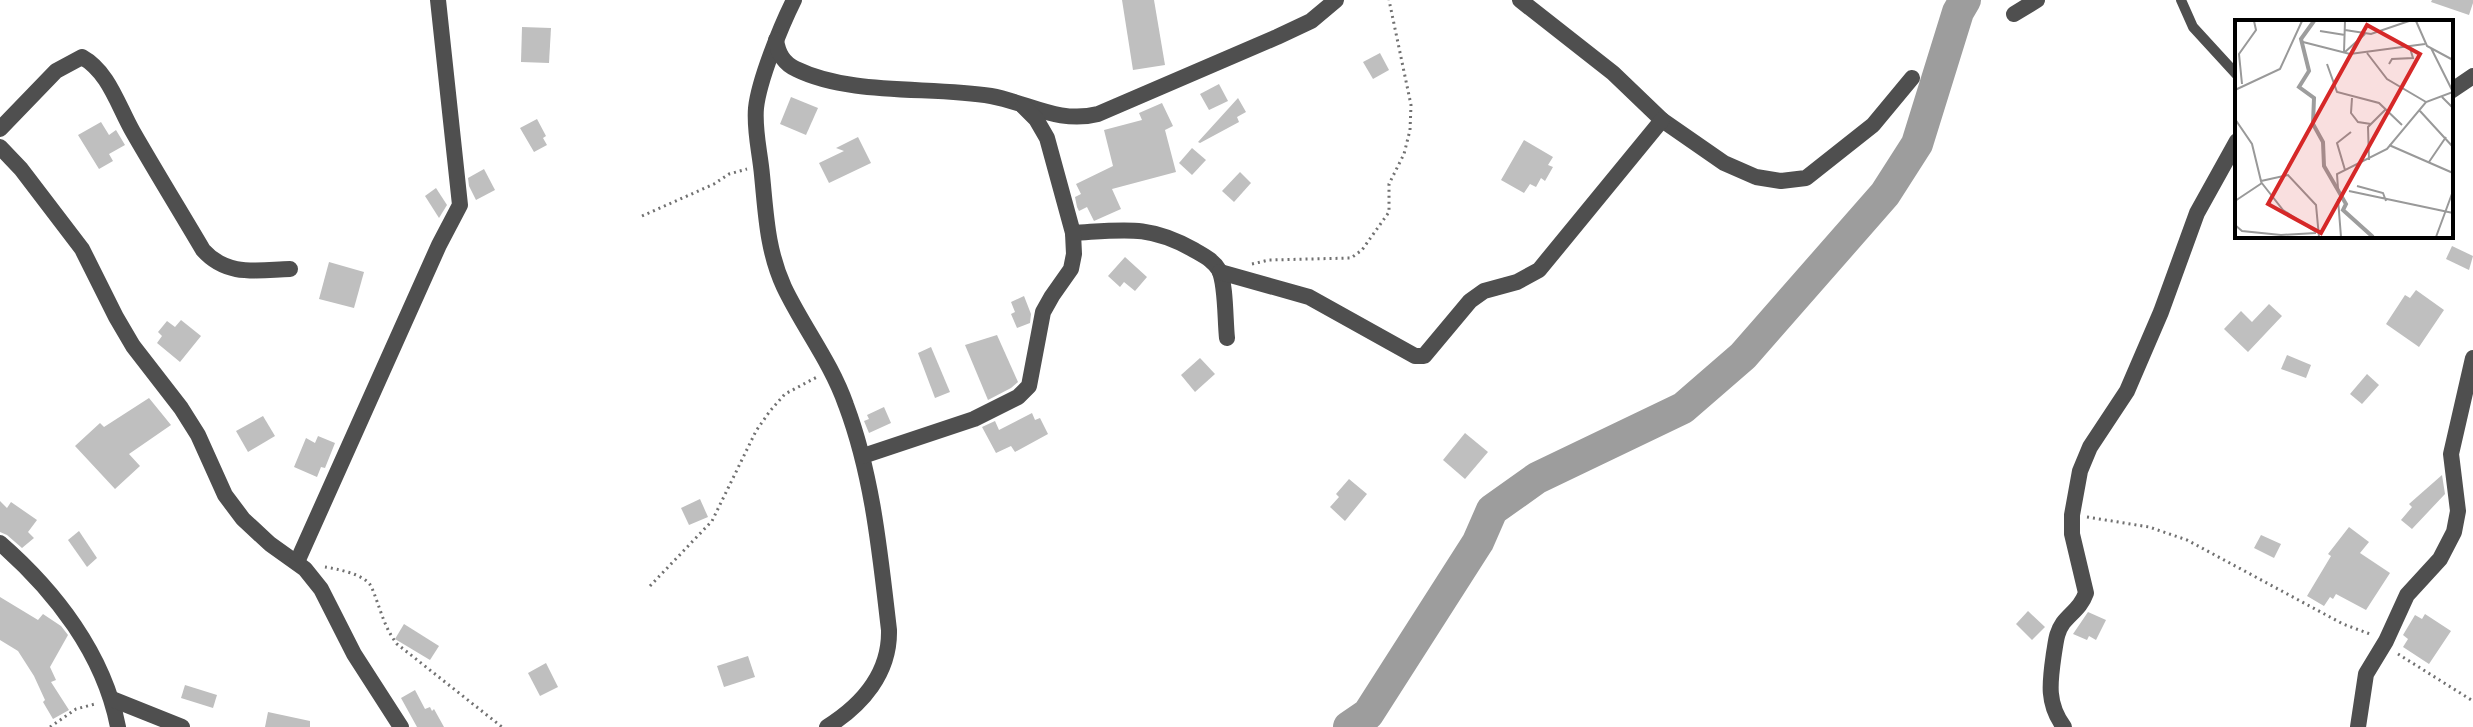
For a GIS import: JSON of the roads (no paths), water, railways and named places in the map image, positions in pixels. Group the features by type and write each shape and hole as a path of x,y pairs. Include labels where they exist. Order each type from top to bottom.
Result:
{"street":[{"path":"301,566 439,245 460,205 438,0"},
{"path":"794,0 776,40 756,106 765,221 777,269 797,314 832,370 863,456 883,577 889,647 885,665 869,689 827,727"},
{"path":"776,40 778,52 797,70 840,82 889,89 968,93 1078,119 1098,114 1277,37 1311,21 1336,0"},
{"path":"1520,0 1613,73 1662,120 1724,163 1756,177 1781,181 1806,178 1873,125 1912,78"},
{"path":"2014,14 2037,0"},
{"path":"0,129 56,71 82,57 95,64 109,84 132,130 213,262 237,271 290,269"},
{"path":"2453,90 2473,76"},
{"path":"863,456 974,419 1018,397 1029,386 1043,312 1071,269 1073,233 1047,138 1036,119 1022,105"},
{"path":"1073,233 1127,229 1152,231 1212,260 1226,274 1309,297 1415,356 1424,356 1470,301 1484,291 1517,282 1539,270 1662,120"},
{"path":"2064,727 2053,706 2049,688 2055,638 2086,593 2072,534 2080,471 2090,447 2127,391 2161,312 2197,213 2235,145"},
{"path":"0,147 21,169 82,249 133,346 162,380 198,435 225,495 243,519 270,544 301,566 321,589 354,654 401,727"},
{"path":"1226,274 1227,338"},
{"path":"2358,727 2364,682 2407,595 2440,559 2454,532 2458,511 2451,454 2473,358"},
{"path":"0,543 19,560 82,636 101,671 117,722"},
{"path":"112,699 182,727"}],"lane":[{"path":"2181,0 2193,27 2235,73"}],"waterway":[{"path":"1349,727 1368,714 1478,542 1492,510 1537,478 1683,408 1743,356 1885,194 1917,144 1958,12 1965,0"}]}
